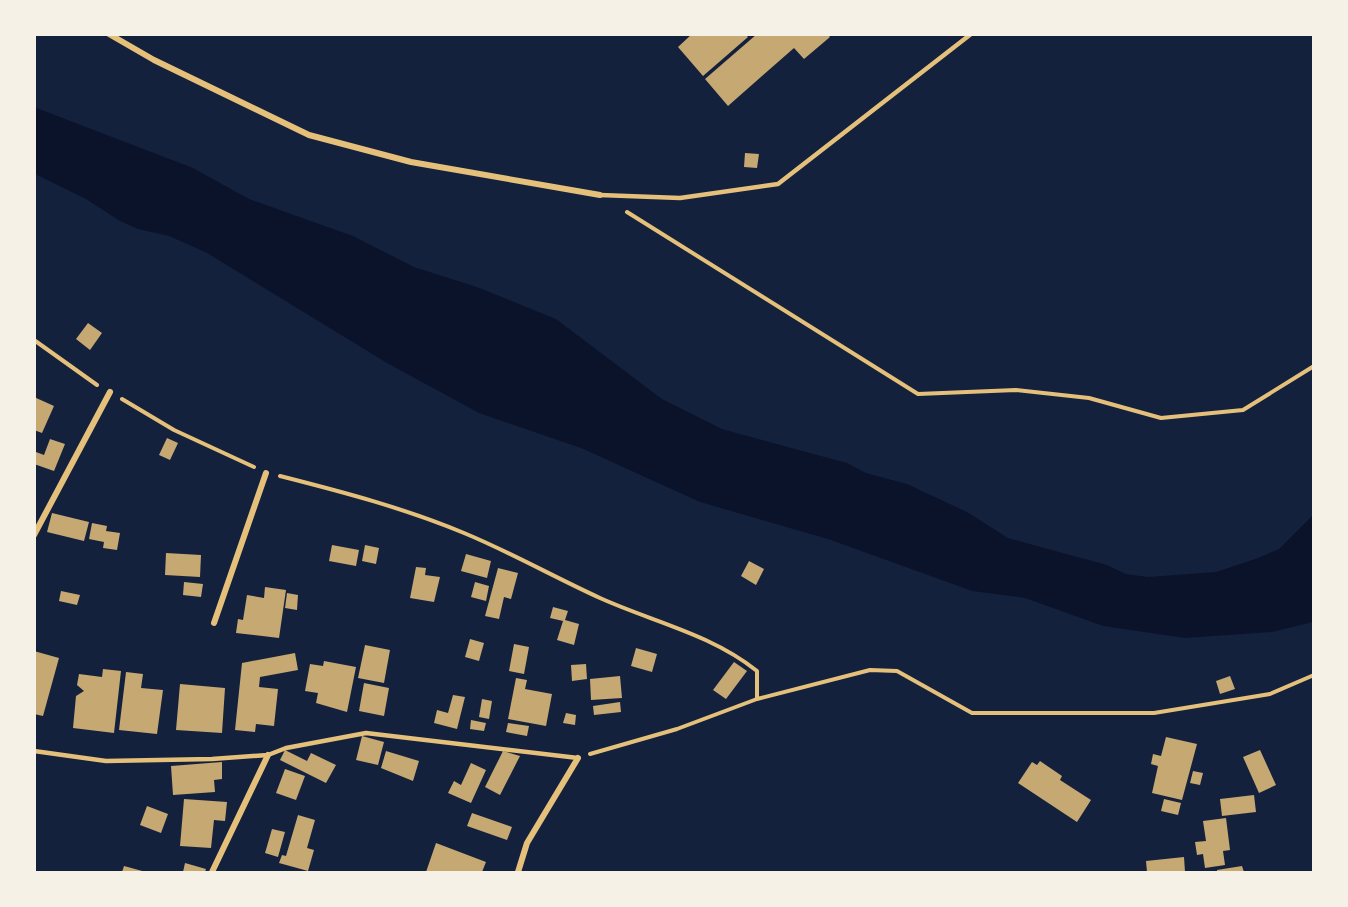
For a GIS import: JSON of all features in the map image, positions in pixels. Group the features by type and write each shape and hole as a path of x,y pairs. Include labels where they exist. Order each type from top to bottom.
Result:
{"street":[{"path":"110,34 154,60 309,135 411,162 600,195"},
{"path":"34,535 110,392"},
{"path":"214,623 266,473"},
{"path":"212,873 268,755"},
{"path":"518,873 527,843 578,758"}],"lane":[{"path":"600,195 680,198 778,184 971,34"},
{"path":"34,751 106,761 268,755 306,744 366,733 578,758"}],"path":[{"path":"600,195 918,394 1016,390 1089,398 1161,418 1243,410 1314,366"},
{"path":"34,340 84,377 174,430 266,473 376,501 465,533 602,599 677,627 740,657 757,670 757,699"},
{"path":"578,758 677,729 757,699 870,670 897,671 972,713 1154,712 1270,694 1314,675"}],"water":[{"path":"34,107 193,168 249,199 353,236 414,267 477,287 556,319 662,399 722,429 847,463 866,473 907,484 967,512 1008,538 1107,565 1126,574 1148,577 1216,572 1279,549 1313,515 1313,622 1272,632 1185,638 1103,626 1025,598 972,591 828,539 700,502 581,448 479,413 387,363 207,253 169,236 138,229 120,221 86,199 35,174"}],"building":[{"path":"692,34 745,34 748,37 703,76 678,47"},
{"path":"757,34 827,34 830,37 804,59 794,48 728,106 705,79"},
{"path":"745,153 759,154 757,168 744,167"},
{"path":"88,323 102,333 90,350 76,339"},
{"path":"34,397 54,406 42,433 34,430"},
{"path":"167,438 178,443 170,460 159,455"},
{"path":"50,439 65,444 54,471 34,464 36,452 44,455"},
{"path":"52,513 89,522 84,541 47,532"},
{"path":"92,523 107,526 106,531 120,533 117,550 103,548 104,542 89,539"},
{"path":"332,545 359,550 356,566 329,561"},
{"path":"365,545 379,548 376,564 362,561"},
{"path":"166,553 201,555 200,577 165,575"},
{"path":"466,554 491,561 487,578 461,571"},
{"path":"749,561 764,569 756,585 741,576"},
{"path":"416,567 426,568 425,575 440,577 434,602 410,598"},
{"path":"498,568 518,573 511,599 504,597 499,619 485,616"},
{"path":"184,582 203,584 201,597 183,595"},
{"path":"475,582 489,586 486,601 471,597"},
{"path":"265,587 286,590 279,638 236,633 238,619 243,620 247,595 264,598"},
{"path":"61,591 80,595 77,605 59,601"},
{"path":"287,593 298,595 297,610 285,608"},
{"path":"553,607 568,611 565,620 579,624 574,645 557,640 563,621 550,618"},
{"path":"470,639 484,643 479,661 465,657"},
{"path":"514,644 529,647 524,674 509,671"},
{"path":"365,645 390,650 384,683 358,678"},
{"path":"636,648 657,654 652,672 631,666"},
{"path":"34,651 59,658 43,716 34,714"},
{"path":"295,653 298,670 260,677 259,687 278,689 274,726 256,724 255,732 235,730 242,663"},
{"path":"324,661 356,667 347,712 316,703 318,693 305,691 310,664 323,666"},
{"path":"734,662 747,671 726,699 713,690"},
{"path":"586,664 587,679 572,681 571,665"},
{"path":"103,669 121,671 114,733 73,728 76,696 84,691 77,685 79,674 102,677"},
{"path":"126,672 143,674 141,688 163,690 157,734 119,730"},
{"path":"620,676 622,698 591,700 590,679"},
{"path":"1230,676 1235,689 1220,694 1216,681"},
{"path":"516,678 527,680 525,689 552,694 546,726 508,719"},
{"path":"364,683 389,688 384,716 359,711"},
{"path":"180,684 225,688 222,733 176,730"},
{"path":"453,695 465,697 457,729 434,723 437,710 448,713"},
{"path":"482,699 492,701 489,719 479,717"},
{"path":"620,702 621,712 594,715 593,706"},
{"path":"566,713 576,715 575,725 563,723"},
{"path":"471,720 486,723 484,731 470,729"},
{"path":"508,723 529,726 527,736 506,732"},
{"path":"362,736 384,742 378,765 356,760"},
{"path":"1166,737 1197,744 1182,800 1152,793 1158,766 1151,764 1153,754 1161,756"},
{"path":"285,750 307,761 311,753 336,765 326,783 280,760"},
{"path":"1260,750 1276,785 1259,793 1243,757"},
{"path":"386,751 419,761 413,781 381,768"},
{"path":"503,751 520,756 500,795 485,787"},
{"path":"1040,761 1062,776 1060,780 1091,800 1077,822 1018,783 1032,762 1037,765"},
{"path":"222,762 222,779 214,780 215,792 173,795 171,766"},
{"path":"471,763 486,770 471,803 448,793 454,781 461,785"},
{"path":"285,769 305,776 296,800 276,793"},
{"path":"1193,771 1203,773 1200,785 1190,783"},
{"path":"1254,795 1256,812 1222,816 1220,799"},
{"path":"184,799 227,802 225,821 214,820 211,848 180,846"},
{"path":"1164,799 1181,803 1178,815 1161,811"},
{"path":"147,806 168,814 161,833 140,825"},
{"path":"472,813 512,827 507,840 467,826"},
{"path":"298,815 315,820 307,848 314,850 308,871 279,863 282,855 286,856"},
{"path":"1226,818 1230,850 1223,851 1225,865 1205,868 1203,854 1197,855 1195,842 1206,841 1203,821"},
{"path":"272,829 285,832 278,857 265,853"},
{"path":"436,843 486,862 482,872 426,872"},
{"path":"1184,857 1185,872 1147,872 1146,861"},
{"path":"185,863 206,869 205,872 183,872"},
{"path":"124,866 146,872 122,872"},
{"path":"1242,866 1244,872 1217,872 1217,870"}]}
